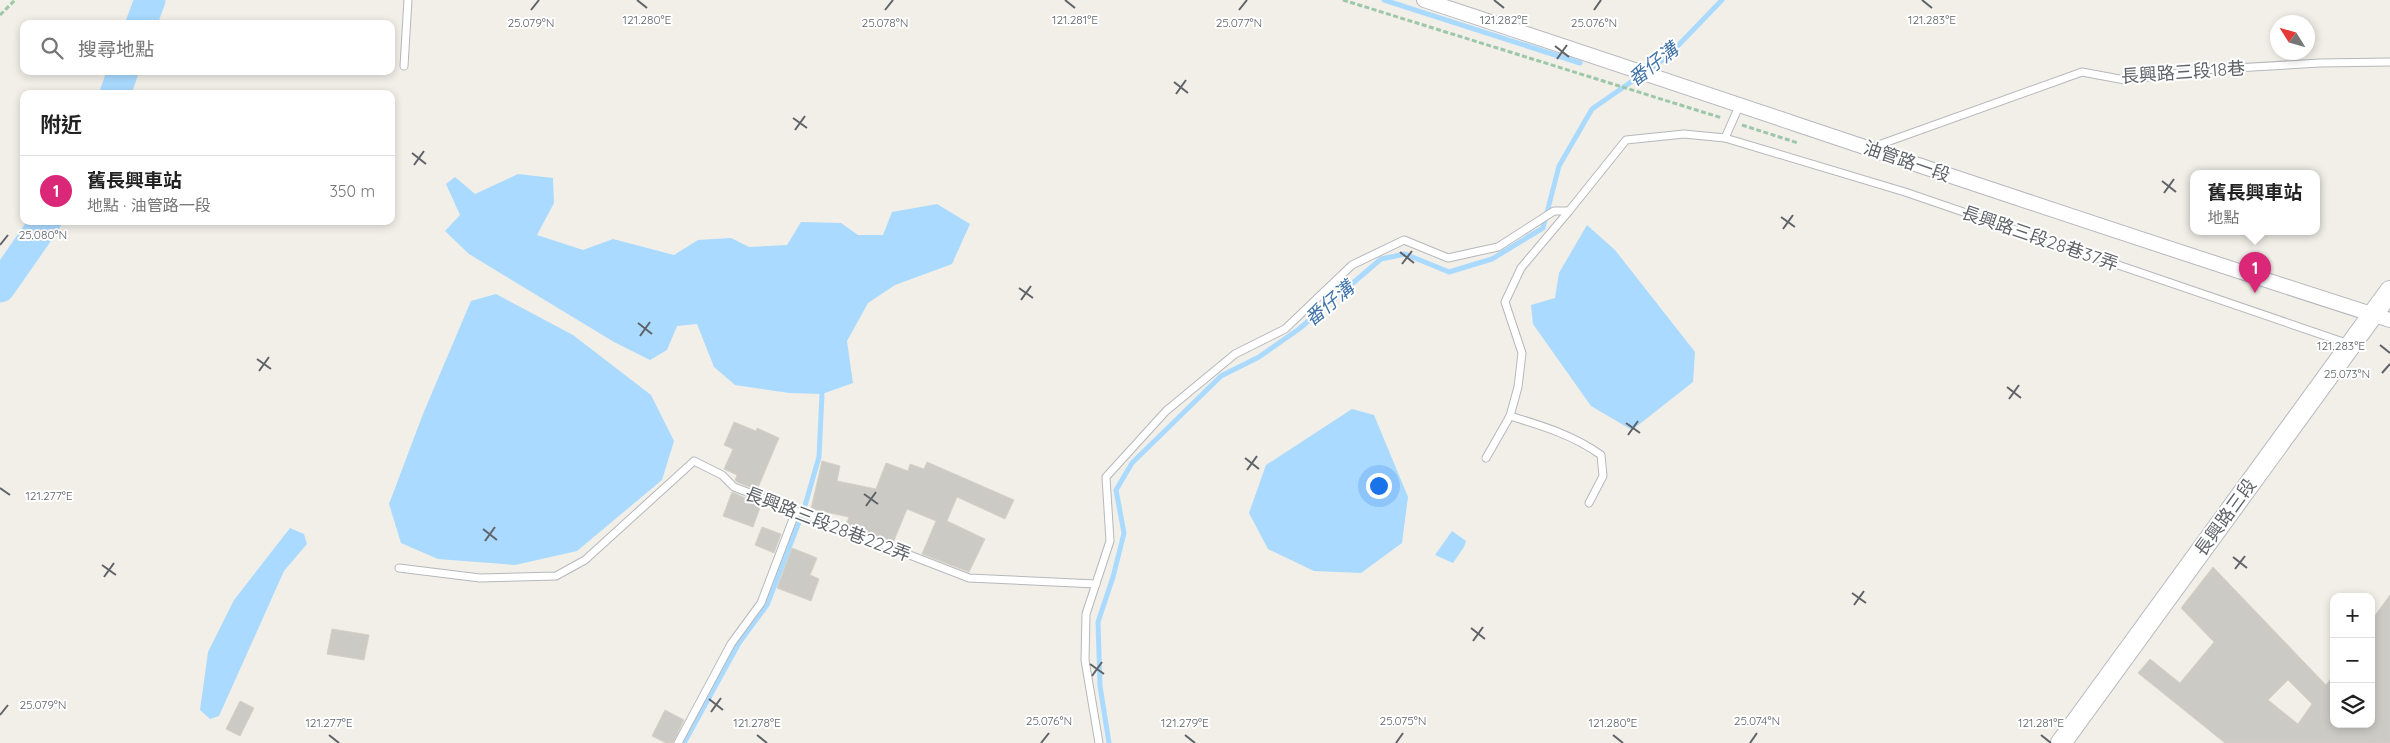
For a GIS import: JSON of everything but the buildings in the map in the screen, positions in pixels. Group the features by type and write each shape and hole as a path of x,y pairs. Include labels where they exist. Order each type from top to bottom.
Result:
{"street":[{"name":"油管路一段","path":"1424,0 1740,104 1973,184 2381,317"},
{"name":"長興路三段","path":"2061,743 2352,344 2381,317 2390,291"}],"lane":[{"path":"404,66 408,0"},
{"name":"長興路三段18巷","path":"1870,148 2082,72 2125,80 2201,70 2320,63 2390,62"},
{"path":"1725,138 1740,104"},
{"name":"長興路三段28巷37弄","path":"1486,458 1510,416 1518,387 1522,353 1505,302 1521,268 1626,140 1684,134 1725,138 1905,192 2352,344"},
{"path":"1099,743 1085,660 1086,614 1110,541 1106,477 1166,411 1235,354 1285,329 1352,265 1404,240 1448,258 1498,246 1554,211 1569,211"},
{"path":"1510,416 1556,429 1582,442 1601,455 1603,476 1589,503"},
{"name":"長興路三段28巷222弄","path":"399,568 480,578 556,576 585,560 694,461 722,475 734,487 970,578 1096,584"},
{"path":"678,743 731,644 762,603 796,511"}],"path":[{"path":"0,16 15,0"},
{"path":"1343,0 1629,90"}],"water":[{"path":"518,174 553,178 554,203 537,235 583,250 613,239 674,255 698,240 731,238 749,247 787,245 801,222 841,223 858,235 883,235 892,212 937,204 970,224 952,264 895,285 868,303 847,341 853,383 822,394 789,393 735,385 714,367 697,324 677,326 667,350 650,360 614,342 469,254 445,231 460,215 446,184 455,177 475,194"},
{"path":"1587,225 1615,250 1695,352 1693,382 1632,430 1591,406 1533,324 1531,305 1555,298 1559,273"},
{"path":"496,294 573,335 651,395 674,441 662,480 577,551 515,565 438,559 401,543 389,504 423,414 471,301"},
{"path":"1352,409 1374,415 1408,497 1402,543 1361,573 1314,571 1268,549 1249,513 1266,465"},
{"path":"290,528 304,534 307,544 284,571 219,716 210,719 200,710 208,652 234,600"},
{"path":"1452,531 1466,541 1453,563 1435,555"}],"waterway":[{"path":"142,20 150,0"},
{"path":"1384,0 1580,63"},
{"name":"番仔溝","path":"1109,743 1100,686 1098,622 1113,577 1124,533 1116,490 1132,463 1221,376 1259,357 1299,329 1381,259 1405,254 1449,272 1492,259 1543,228 1559,166 1592,109 1667,57 1722,0"},
{"path":"116,90 122,75"},
{"path":"0,287 43,225"},
{"path":"684,743 739,643 767,605 804,509 819,457 822,394"}],"place":[{"name":"舊長興車站","path":"2255,293"}]}
